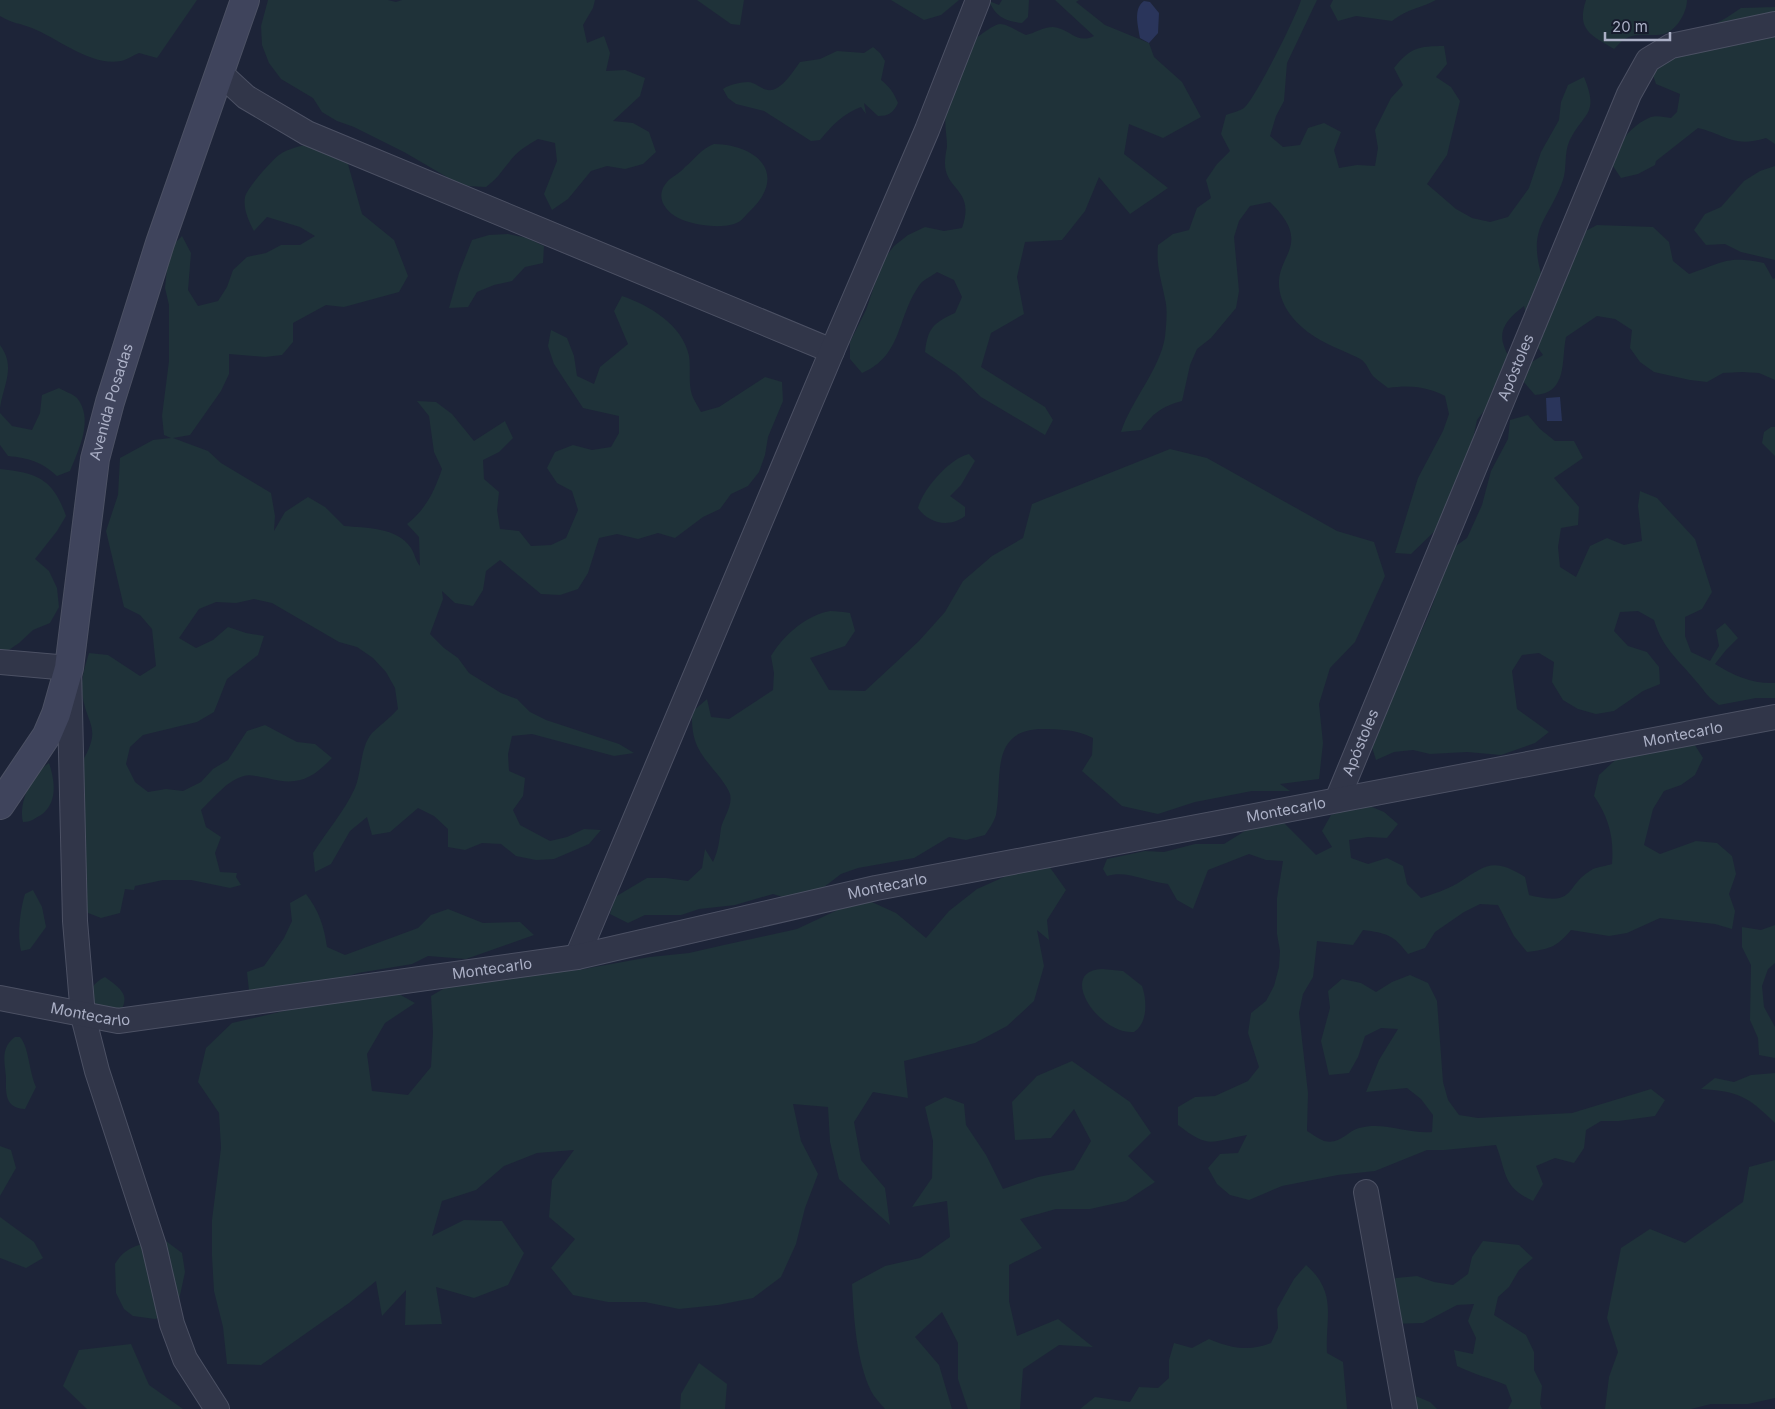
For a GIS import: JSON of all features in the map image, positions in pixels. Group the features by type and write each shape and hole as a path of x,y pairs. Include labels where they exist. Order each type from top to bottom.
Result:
{"street":[{"name":"Avenida Posadas","path":"0,805 47,735 69,668 95,458 102,430 160,243 245,0"},
{"path":"577,957 927,130 978,0"},
{"name":"Apóstoles","path":"1337,800 1629,94 1648,60 1671,46 1775,24"},
{"path":"220,73 246,97 307,133 832,351"},
{"path":"0,662 69,668 75,921 84,1016 97,1071 154,1246 176,1333 185,1359 217,1409"},
{"name":"Montecarlo","path":"0,998 118,1022 577,957 876,888 1775,717"},
{"path":"1366,1192 1405,1409"}],"shaded area":[{"path":"0,0 197,0 157,58 139,53 123,60 110,62 87,56 32,28 5,19 0,16"},
{"path":"268,0 388,0 396,2 402,0 595,0 593,8 583,25 587,43 604,36 610,53 606,71 625,70 645,78 640,96 613,121 633,123 649,132 656,152 643,164 625,169 607,166 591,171 568,199 552,210 544,194 557,161 555,143 538,139 527,146 516,154 497,178 486,187 468,186 452,180 404,152 354,127 337,121 322,112 313,98 281,79 269,63 262,45 261,26"},
{"path":"697,0 744,0 740,25 731,24"},
{"path":"891,0 959,0 941,15 924,20"},
{"path":"1002,0 1029,0 1028,17 1022,23 1002,17 995,11 989,1 999,5"},
{"path":"1055,0 1079,0 1076,2 1105,25 1149,43 1154,57 1182,82 1201,117 1163,138 1129,124 1124,154 1168,188 1130,214 1099,177 1085,211 1062,240 1025,242 1017,277 1024,314 991,333 981,367 1045,407 1053,420 1045,435 981,397 956,373 925,352 928,337 933,327 941,320 955,313 962,297 954,280 937,272 921,283 907,308 893,345 876,365 862,373 850,359 850,342 866,310 883,260 894,246 908,235 925,227 944,231 962,228 965,215 963,197 946,172 945,117 953,86 969,43 1000,24 1026,35 1053,27 1083,39 1094,36"},
{"path":"1301,0 1317,0 1287,63 1284,101 1276,116 1270,136 1283,147 1300,145 1308,128 1324,123 1341,132 1334,150 1339,168 1357,165 1375,166 1378,148 1375,130 1391,98 1403,85 1394,68 1410,52 1421,48 1444,46 1447,64 1436,77 1451,87 1460,101 1447,155 1427,184 1456,209 1472,218 1490,222 1508,217 1529,188 1541,152 1559,120 1561,102 1568,85 1584,77 1589,90 1590,107 1569,142 1563,180 1538,235 1538,260 1542,277 1580,234 1597,225 1653,227 1669,242 1673,261 1689,274 1725,261 1741,260 1764,263 1773,279 1775,278 1775,380 1759,373 1742,372 1723,373 1707,382 1654,372 1640,362 1630,348 1632,330 1615,319 1597,316 1566,337 1563,365 1558,382 1546,393 1535,395 1523,381 1527,365 1543,355 1533,341 1524,306 1505,325 1502,338 1507,354 1513,363 1487,407 1477,420 1473,439 1438,528 1411,554 1395,553 1418,478 1443,431 1449,414 1445,396 1417,387 1388,388 1373,376 1362,360 1316,337 1293,318 1287,311 1279,287 1280,274 1291,243 1290,232 1284,218 1270,202 1250,206 1239,221 1234,237 1239,291 1236,308 1211,338 1197,349 1190,365 1182,401 1158,411 1141,430 1121,432 1131,409 1152,373 1165,337 1166,303 1158,266 1158,245 1173,234 1189,230 1197,208 1211,198 1206,180 1217,164 1230,151 1221,134 1226,115 1244,108 1257,89 1292,22"},
{"path":"1333,0 1436,0 1392,21 1356,16 1338,21 1330,6"},
{"path":"1586,0 1687,0 1687,5 1677,25 1669,32 1660,35 1633,36 1625,39 1614,49 1592,35 1584,25 1583,10"},
{"path":"1775,7 1775,144 1766,138 1746,142 1738,141 1698,128 1656,161 1655,165 1638,174 1621,178 1611,163 1621,142 1631,130 1651,117 1671,118 1677,112 1680,94 1656,84 1648,60 1741,8"},
{"path":"873,47 885,61 881,80 893,93 898,103 888,115 878,116 864,103 866,114 861,107 848,113 833,125 820,140 811,141 764,111 736,104 728,98 723,89 735,84 748,82 773,90 784,83 800,62 820,59 837,51 864,53"},
{"path":"313,143 346,157 362,214 394,240 408,276 399,292 344,307 326,305 293,323 293,342 282,355 265,357 229,354 229,374 221,391 190,435 173,438 208,451 221,463 271,493 275,516 274,531 285,512 308,497 325,507 344,526 371,528 398,536 411,548 420,566 419,537 407,524 429,500 442,469 434,452 429,416 417,401 436,402 452,414 474,441 505,421 513,438 499,452 483,460 484,479 499,492 497,510 500,529 519,531 531,546 551,545 566,538 578,510 572,491 557,483 547,468 555,452 573,445 592,450 611,447 619,433 619,416 583,408 554,364 548,346 551,330 567,338 574,356 577,376 594,384 600,367 628,344 614,311 622,296 653,311 680,335 686,345 689,356 692,395 701,412 719,407 765,377 782,382 783,401 768,437 765,455 759,472 748,486 731,494 720,509 703,517 675,538 658,533 638,539 617,534 599,538 588,573 578,589 560,595 541,594 500,560 486,571 483,590 473,606 455,603 442,591 443,599 430,634 444,648 458,658 469,673 501,693 517,699 530,712 546,720 619,744 634,753 614,756 532,734 512,736 508,754 509,771 525,778 523,796 513,810 520,825 550,841 567,837 584,829 601,830 589,844 554,859 536,860 516,856 501,844 482,843 465,850 448,847 448,829 434,816 418,808 390,832 372,835 367,817 350,831 331,864 315,872 313,853 351,797 368,739 398,709 395,688 386,672 373,658 357,647 339,642 272,603 254,599 236,603 216,602 199,609 179,638 196,648 213,640 228,627 264,636 258,655 227,679 214,712 197,722 143,735 130,747 126,764 135,782 148,792 166,789 183,791 201,782 213,769 228,760 247,731 265,725 297,742 315,744 332,758 317,772 295,781 249,775 238,778 221,790 201,810 206,827 221,837 215,853 220,872 237,873 236,877 241,885 230,888 191,880 163,880 135,886 134,890 125,889 120,913 101,918 83,911 82,762 88,750 92,733 84,703 82,682 89,653 108,655 140,676 156,666 152,629 140,615 124,607 106,531 118,495 120,458 153,440 171,438 164,435 162,416 169,361 169,305 165,288 169,249 182,236 191,253 188,290 198,306 218,301 227,287 233,270 247,257 266,253 281,245 300,245 315,236 300,227 267,217 254,231 245,206 245,197 250,187 275,158 291,149"},
{"path":"714,144 744,150 756,156 763,165 767,175 766,186 761,199 741,221 729,225 706,225 681,219 668,211 662,199 664,186 670,179 702,151"},
{"path":"1775,166 1775,260 1741,252 1725,244 1706,245 1694,230 1705,214 1721,207 1744,181 1760,171"},
{"path":"508,234 527,238 544,246 543,263 525,267 512,281 494,285 477,292 468,307 449,308 459,273 472,240 489,235"},
{"path":"0,345 5,353 8,375 0,408"},
{"path":"59,388 77,398 82,406 85,425 81,444 70,471 57,476 46,467 35,462 8,456 0,445 0,413 12,426 32,430 40,413 42,395"},
{"path":"1528,415 1540,429 1555,441 1574,441 1583,458 1554,478 1579,507 1578,525 1561,528 1558,547 1560,567 1576,577 1590,546 1607,538 1624,545 1642,541 1638,506 1640,491 1657,498 1695,539 1712,592 1702,609 1685,617 1685,636 1691,652 1710,661 1719,646 1716,630 1725,623 1738,638 1715,664 1744,678 1759,682 1775,683 1775,698 1756,698 1719,705 1708,696 1671,653 1662,639 1654,620 1638,611 1620,612 1614,631 1628,646 1647,652 1659,667 1660,684 1643,691 1614,711 1596,714 1578,709 1563,700 1552,682 1554,662 1539,653 1522,655 1512,671 1517,709 1549,732 1535,743 1501,755 1467,752 1430,754 1413,750 1394,752 1376,760 1371,744 1429,614 1435,598 1438,580 1453,548 1467,538 1482,505 1491,471 1508,439 1510,420"},
{"path":"1771,427 1775,427 1775,456 1762,443 1764,432"},
{"path":"1170,449 1207,458 1337,531 1374,542 1385,576 1355,642 1330,668 1319,704 1323,743 1319,779 1280,784 1290,791 1252,791 1195,802 1158,814 1122,806 1082,771 1092,755 1093,738 1069,730 1045,729 1027,731 1014,737 1006,746 1000,771 996,815 985,835 966,840 949,837 914,858 858,868 841,874 811,897 792,900 773,894 735,905 699,909 681,915 645,915 628,923 610,914 615,897 647,878 688,881 702,868 705,849 713,862 718,849 722,824 731,798 721,779 701,753 693,732 692,712 707,699 711,717 729,719 773,690 774,673 771,656 776,648 804,622 821,613 830,611 850,613 855,631 845,646 810,658 829,690 865,691 919,641 945,612 963,581 992,556 1023,538 1032,504"},
{"path":"969,454 975,461 961,485 950,496 965,507 965,516 959,520 946,523 928,518 918,508 925,492 938,475 954,461"},
{"path":"0,469 25,473 42,480 56,494 66,516 35,559 49,571 57,588 59,607 50,623 33,630 19,643 0,656"},
{"path":"1693,742 1703,758 1695,775 1681,785 1664,791 1653,809 1644,845 1660,854 1696,841 1717,843 1732,856 1736,874 1729,894 1735,911 1732,929 1715,924 1660,918 1627,933 1609,936 1571,930 1561,941 1552,947 1527,952 1514,936 1498,905 1480,904 1464,912 1435,932 1425,948 1408,954 1394,939 1371,931 1363,930 1353,945 1317,941 1313,977 1303,994 1299,1013 1308,1093 1307,1131 1324,1141 1339,1140 1354,1130 1368,1126 1432,1132 1433,1115 1421,1099 1407,1088 1366,1092 1379,1060 1398,1029 1381,1028 1365,1036 1358,1057 1349,1073 1329,1075 1321,1041 1330,1008 1328,991 1342,979 1361,983 1376,992 1392,982 1410,975 1428,983 1437,1001 1443,1082 1448,1100 1459,1115 1478,1118 1572,1113 1651,1089 1665,1100 1655,1116 1619,1121 1601,1121 1586,1130 1584,1148 1574,1163 1555,1158 1536,1166 1543,1184 1533,1201 1523,1196 1511,1185 1504,1171 1496,1145 1427,1150 1375,1171 1338,1175 1282,1186 1249,1200 1230,1195 1217,1184 1208,1168 1220,1154 1238,1153 1247,1135 1211,1142 1204,1141 1178,1125 1178,1107 1195,1097 1215,1096 1248,1081 1259,1067 1248,1033 1251,1013 1266,1001 1274,986 1279,967 1277,898 1283,861 1266,860 1249,854 1208,870 1193,909 1177,900 1168,884 1130,875 1107,876 1103,869 1107,859 1145,851 1164,852 1195,844 1224,844 1261,821 1280,819 1316,855 1332,847 1322,831 1331,815 1347,808 1365,804 1384,812 1398,824 1387,838 1368,837 1349,840 1351,858 1368,864 1387,858 1403,866 1407,884 1421,898 1449,888 1483,868 1497,865 1525,877 1529,895 1556,899 1568,893 1583,876 1593,869 1612,864 1611,836 1607,820 1594,796 1599,775 1626,750"},
{"path":"49,763 54,784 53,798 41,815 31,821 23,822 23,806 28,789 37,774"},
{"path":"1044,859 1066,890 1047,920 1049,940 1037,930 1044,966 1034,1001 1007,1026 975,1043 904,1061 908,1098 873,1092 854,1122 861,1160 885,1188 890,1225 839,1179 830,1142 828,1107 793,1104 801,1141 818,1174 805,1208 796,1244 781,1277 753,1298 718,1305 679,1309 645,1302 608,1302 573,1295 551,1268 575,1239 549,1217 552,1180 574,1150 537,1153 504,1166 476,1190 442,1201 432,1236 464,1220 502,1221 524,1253 508,1285 474,1298 436,1287 442,1324 405,1325 406,1290 382,1316 376,1281 349,1303 261,1365 227,1364 223,1327 214,1291 212,1256 212,1220 221,1148 219,1113 198,1082 206,1048 232,1023 305,1006 379,983 415,1003 385,1023 367,1054 372,1091 408,1095 431,1067 433,1032 431,996 462,978 578,970 650,957 689,953 797,929 863,898 896,913 926,938 949,911 977,889"},
{"path":"33,890 42,907 46,927 30,949 21,951 19,930 22,907 25,894"},
{"path":"306,894 320,919 327,947 345,955 418,928 431,915 448,909 483,923 520,922 534,935 466,959 428,956 412,964 358,973 339,979 249,990 247,972 264,966 284,938 292,921 290,903"},
{"path":"1775,925 1775,963 1768,969 1762,986 1764,1007 1775,1027 1775,1058 1759,1055 1758,1038 1750,1020 1751,965 1742,947 1742,927 1761,930"},
{"path":"1102,969 1123,971 1142,986 1145,998 1144,1017 1139,1028 1134,1032 1121,1030 1108,1024 1096,1014 1088,1002 1083,991 1083,980 1089,972"},
{"path":"105,977 116,985 123,994 124,1003 117,1016 102,1011 89,997 94,985"},
{"path":"15,1037 20,1037 23,1041 36,1087 25,1109 13,1106 6,1093 4,1056 7,1046"},
{"path":"1072,1061 1130,1102 1151,1133 1128,1156 1155,1182 1126,1201 1090,1209 1056,1209 1020,1219 1042,1248 1009,1265 1009,1301 1017,1336 1058,1319 1093,1347 1059,1345 1023,1369 1020,1409 968,1409 958,1379 958,1343 942,1312 915,1337 939,1365 952,1409 885,1409 871,1391 862,1366 857,1339 852,1284 885,1266 920,1258 950,1237 947,1201 912,1207 932,1178 933,1141 925,1107 945,1097 964,1104 966,1125 986,1155 1003,1189 1038,1177 1074,1170 1091,1141 1074,1109 1051,1138 1015,1140 1012,1102 1037,1076"},
{"path":"1775,1073 1775,1123 1758,1107 1742,1097 1725,1092 1701,1089 1715,1078 1734,1082 1751,1075"},
{"path":"0,1146 11,1150 16,1168 0,1196"},
{"path":"1775,1160 1775,1398 1748,1404 1711,1404 1691,1409 1605,1409 1609,1377 1618,1352 1607,1318 1621,1248 1650,1229 1685,1243 1743,1202 1749,1167"},
{"path":"0,1217 34,1242 43,1258 26,1268 0,1258"},
{"path":"166,1241 182,1253 185,1272 179,1300 164,1316 155,1319 133,1316 124,1309 116,1293 115,1264 131,1248 143,1244"},
{"path":"1483,1241 1519,1245 1533,1258 1519,1270 1509,1287 1498,1297 1494,1315 1526,1335 1534,1352 1534,1370 1542,1386 1540,1404 1542,1409 1508,1409 1512,1401 1506,1385 1457,1366 1454,1350 1473,1354 1476,1338 1468,1321 1474,1304 1457,1305 1423,1323 1388,1324 1384,1292 1396,1278 1417,1276 1434,1282 1453,1285 1468,1274 1472,1257"},
{"path":"1306,1265 1316,1275 1326,1296 1328,1306 1327,1353 1343,1362 1347,1409 1080,1409 1095,1397 1130,1402 1139,1387 1158,1388 1169,1378 1169,1360 1174,1343 1192,1348 1209,1339 1232,1347 1247,1348 1271,1343 1278,1328 1277,1309 1294,1279"},
{"path":"131,1344 149,1385 183,1409 87,1409 63,1386 79,1350"},
{"path":"699,1363 727,1384 725,1409 680,1409 681,1394"},
{"path":"1413,1395 1430,1402 1437,1409 1405,1409"}],"water":[{"path":"1144,1 1150,2 1159,13 1158,33 1149,43 1140,38 1137,23 1138,8"},
{"path":"1560,397 1562,421 1547,421 1546,398"}]}
